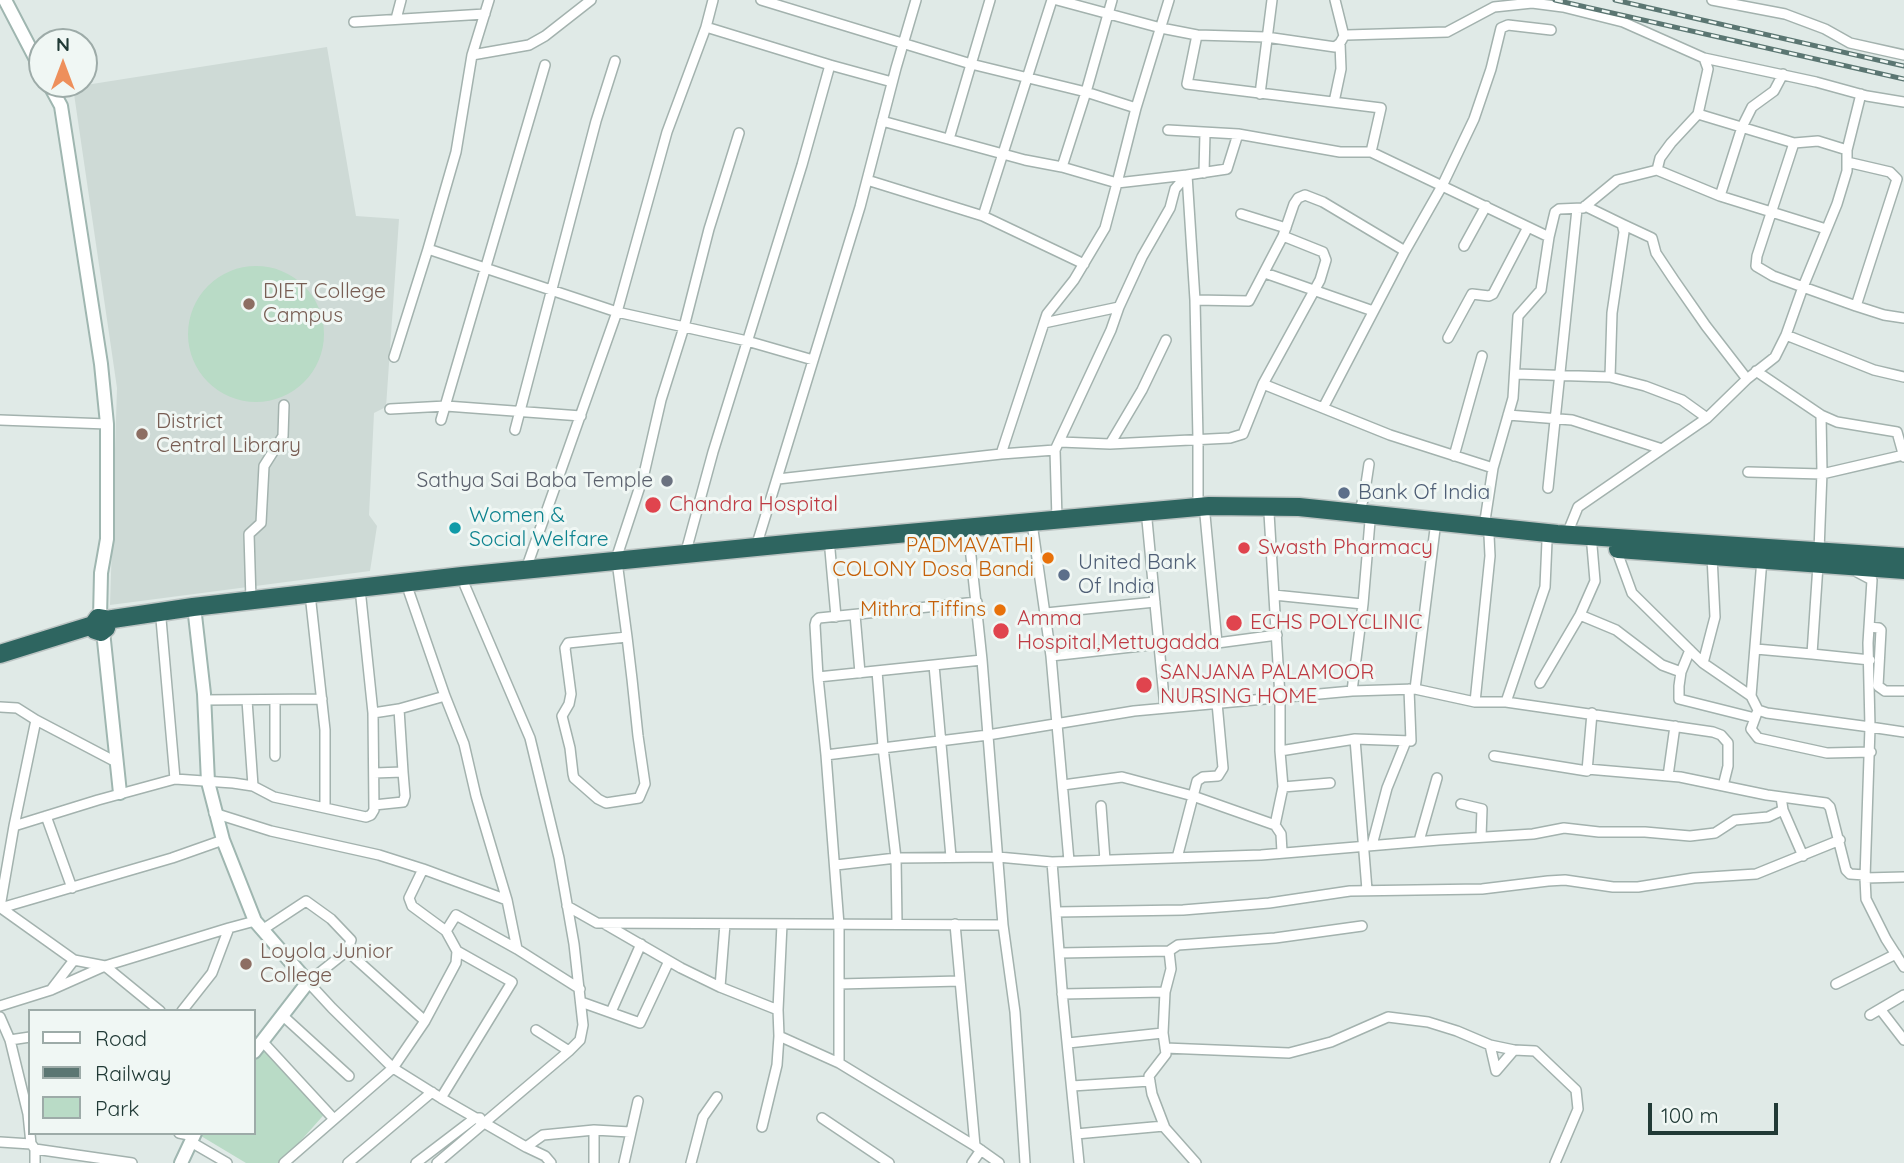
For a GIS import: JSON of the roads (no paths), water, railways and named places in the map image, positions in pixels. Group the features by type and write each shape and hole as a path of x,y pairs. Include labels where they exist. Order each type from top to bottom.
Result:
{"highway":[{"path":"617,565 831,550 1057,519 1269,505 1486,531 1818,558 1844,565 1904,570"},
{"path":"0,654 101,625 193,607 251,600 526,575 756,547 1033,530 1147,520 1202,511 1364,516 1435,529 1486,531 1547,541 1567,538 1592,546 1616,549 1713,556 1762,559 1904,557"},
{"path":"0,662 101,625 465,586 526,575"}],"street":[{"path":"5,0 28,44"},
{"path":"396,19 401,0"},
{"path":"394,357 456,152 472,55 489,0"},
{"path":"472,55 529,46 591,0"},
{"path":"526,575 617,312 667,132 706,27 713,0"},
{"path":"761,0 971,64 1086,92 1136,108"},
{"path":"756,547 867,180 916,0"},
{"path":"949,139 990,0"},
{"path":"983,216 1052,0"},
{"path":"1057,0 1108,15 1197,35 1266,37 1335,47 1342,39 1447,32 1503,4 1550,4 1623,22 1704,58 1904,102"},
{"path":"1062,167 1112,0"},
{"path":"1001,454 1047,314 1084,264 1105,228 1136,108 1169,0"},
{"path":"1260,94 1272,0"},
{"path":"1334,102 1341,69 1342,39 1335,0"},
{"path":"1712,0 1785,14 1825,29 1850,43 1904,55"},
{"path":"354,22 485,14"},
{"path":"1323,408 1442,186 1474,119 1492,69 1501,29 1508,25 1551,30"},
{"path":"706,27 892,82"},
{"path":"1197,35 1187,83 1381,108 1371,152"},
{"path":"1657,170 1660,158 1698,114 1708,69 1704,58"},
{"path":"515,430 596,121 615,61"},
{"path":"441,420 545,65"},
{"path":"685,555 713,452 803,165 830,65"},
{"path":"1720,196 1742,128 1752,107 1774,91 1783,74"},
{"path":"1567,538 1578,507 1707,418 1747,379 1775,357 1786,335 1844,182 1847,150 1861,94"},
{"path":"57,98 61,106 101,364 107,424 107,539 101,573 101,625 120,793"},
{"path":"1698,114 1794,143 1818,141 1847,150"},
{"path":"882,121 1117,183 1227,169 1238,134"},
{"path":"1168,131 1238,134 1340,152 1371,152 1549,237"},
{"path":"627,637 568,643 565,648 571,694 562,716 574,778 606,803 639,798 645,784 627,637 617,565 709,229 739,133"},
{"path":"1204,173 1205,133"},
{"path":"1794,143 1756,266 1773,276 1856,306 1904,318"},
{"path":"1847,162 1891,172 1896,179 1856,306"},
{"path":"1548,488 1581,208 1617,180 1657,170 1720,196 1826,229"},
{"path":"1187,175 1195,300 1202,511 1217,643"},
{"path":"1057,519 1058,446 1142,257 1170,208 1175,189 1187,175"},
{"path":"867,180 983,216 1084,264"},
{"path":"1195,300 1246,302 1253,297 1284,232 1294,204 1298,198 1305,195 1323,202 1405,251"},
{"path":"1464,246 1486,206"},
{"path":"1475,702 1490,555 1486,531 1493,468 1513,398 1518,316 1541,290 1555,212 1566,208 1581,208 1652,238 1656,253 1674,281 1747,379"},
{"path":"778,479 1058,446 1230,438 1243,434 1263,384 1321,280 1326,256 1284,232 1241,214"},
{"path":"1610,377 1612,313 1622,224"},
{"path":"1448,338 1472,294 1493,294 1528,227"},
{"path":"428,249 617,312 747,341 813,360"},
{"path":"1265,273 1373,311"},
{"path":"1044,323 1119,307"},
{"path":"1786,335 1874,370 1904,377"},
{"path":"1110,444 1142,390 1166,340"},
{"path":"1454,456 1482,356"},
{"path":"1748,471 1822,474 1904,456 1897,432 1837,422 1821,415 1756,371"},
{"path":"1516,374 1610,377 1682,400 1707,418"},
{"path":"1263,384 1390,435 1493,468"},
{"path":"251,600 249,534 261,523 264,466 283,436 284,405"},
{"path":"390,409 446,406 581,416"},
{"path":"1508,415 1555,418 1593,426 1662,449"},
{"path":"1812,654 1822,474 1821,415"},
{"path":"0,419 107,424"},
{"path":"1352,691 1363,604 1364,497 1369,464"},
{"path":"1269,513 1283,787 1275,825 1280,834 1282,852"},
{"path":"1147,520 1165,708"},
{"path":"1280,751 1355,738 1411,741 1412,689 1435,529"},
{"path":"1033,530 1051,656 1069,861"},
{"path":"969,532 1003,925 1015,1012 1025,1163"},
{"path":"1506,702 1545,587 1547,541"},
{"path":"1540,683 1580,615 1595,581 1592,546"},
{"path":"1616,549 1632,593 1703,663 1751,696"},
{"path":"831,550 836,617"},
{"path":"1703,663 1714,617 1713,556"},
{"path":"1762,559 1751,696 1756,714 1751,729 1758,737 1828,753 1871,752"},
{"path":"1844,565 1872,580 1869,627 1871,752 1866,899 1904,967"},
{"path":"437,1163 569,1051 580,1040 583,1025 580,989 559,858 530,738 465,586"},
{"path":"409,592 464,744 476,796 507,900 517,949"},
{"path":"1274,595 1363,604"},
{"path":"14,826 175,779 253,786 274,797 366,817 371,815 374,804 373,713 361,598"},
{"path":"839,1063 836,865 815,625 819,618 977,602"},
{"path":"1046,614 1155,602"},
{"path":"311,603 325,730 325,808"},
{"path":"195,615 204,700 208,782 214,813 258,925 332,1008 393,1068 475,1118 487,1121 526,1147 545,1156 551,1163"},
{"path":"855,615 860,673"},
{"path":"1580,615 1610,627 1662,665 1681,672"},
{"path":"161,619 175,779"},
{"path":"1869,627 1879,628 1881,631 1878,686 1885,691 1904,691"},
{"path":"1051,656 1159,644 1217,643 1276,635"},
{"path":"1756,649 1870,660"},
{"path":"1690,650 1681,672 1678,696 1681,701 1756,714 1904,732"},
{"path":"818,677 982,660"},
{"path":"934,665 951,857"},
{"path":"877,671 896,858 897,923"},
{"path":"826,755 941,742 1134,711 1352,691 1412,689 1475,702 1506,702 1713,732 1726,739 1729,752 1723,786"},
{"path":"373,713 445,696"},
{"path":"204,700 322,699"},
{"path":"247,700 253,786"},
{"path":"275,701 275,756"},
{"path":"1177,858 1200,778 1218,776 1223,768 1217,703"},
{"path":"0,707 18,708 116,762"},
{"path":"374,804 402,802 405,796 399,709"},
{"path":"1587,769 1592,713"},
{"path":"0,907 36,720"},
{"path":"1668,776 1675,726"},
{"path":"1355,738 1368,846 1367,890"},
{"path":"1368,846 1406,741"},
{"path":"1494,756 1587,771 1668,776 1826,803 1830,807 1846,870 1850,874 1904,877"},
{"path":"374,773 403,772"},
{"path":"1063,785 1122,777 1193,796 1275,825"},
{"path":"1419,841 1437,778"},
{"path":"1283,787 1330,783"},
{"path":"1781,797 1783,810 1803,856"},
{"path":"1461,804 1482,809 1481,837"},
{"path":"1101,806 1105,860"},
{"path":"836,865 896,858 998,857 1052,862 1177,858 1533,834 1564,828 1690,836 1715,833 1735,820 1768,817 1783,810"},
{"path":"214,813 271,831 355,849 423,869 507,900"},
{"path":"46,816 72,888"},
{"path":"0,907 172,858 223,840"},
{"path":"1056,912 1183,909 1269,903 1367,890 1482,889 1564,880 1613,887 1638,887 1694,878 1756,874 1840,840"},
{"path":"1052,862 1079,1163"},
{"path":"348,1163 436,1095 512,982 457,951 446,931 409,902 423,869"},
{"path":"0,1006 51,990 105,966 229,928 258,925 306,901 331,919 351,940 346,951 308,982 258,1046 333,1118"},
{"path":"567,906 597,923 1003,925"},
{"path":"0,907 74,960 105,966 158,1009"},
{"path":"446,931 456,915 580,989"},
{"path":"604,923 720,987 778,1010"},
{"path":"720,987 725,924"},
{"path":"762,1127 777,1065 782,924"},
{"path":"955,924 978,1148 972,1163"},
{"path":"1060,953 1169,951 1178,945 1275,938 1362,926"},
{"path":"184,1009 212,973 229,928"},
{"path":"611,1012 641,944"},
{"path":"346,951 425,1021"},
{"path":"284,1163 393,1068 425,1021 451,975 457,951"},
{"path":"1169,951 1171,969 1165,992 1163,1033 1166,1054 1149,1076 1152,1094 1164,1126 1196,1163"},
{"path":"1836,984 1896,954"},
{"path":"51,990 74,960"},
{"path":"581,1002 640,1023 669,961"},
{"path":"839,984 960,981"},
{"path":"1062,994 1165,992"},
{"path":"1870,1015 1904,995"},
{"path":"1880,1009 1904,1040"},
{"path":"282,1016 349,1076"},
{"path":"0,1017 10,1040 28,1110"},
{"path":"1165,1048 1289,1053 1331,1042 1388,1017 1428,1022 1490,1045 1535,1051 1576,1090 1578,1109 1555,1163"},
{"path":"536,1030 569,1051"},
{"path":"1068,1043 1163,1033"},
{"path":"10,1040 28,1037"},
{"path":"779,1037 839,1063 999,1163"},
{"path":"1490,1045 1496,1071 1514,1050"},
{"path":"1072,1086 1150,1081"},
{"path":"691,1163 703,1117 717,1097"},
{"path":"624,1163 638,1101"},
{"path":"416,1163 475,1118"},
{"path":"822,1118 889,1163"},
{"path":"1076,1134 1164,1126"},
{"path":"526,1147 543,1135 594,1130 630,1132"},
{"path":"594,1130 594,1163"},
{"path":"32,1135 35,1163"},
{"path":"181,1163 194,1137 227,1163"},
{"path":"0,1142 132,1163"}],"railway":[{"path":"1555,0 1904,79"},
{"path":"1615,0 1904,66"}],"place":[{"name":"DIET College Campus","path":"249,304"},
{"name":"District Central Library","path":"142,434"},
{"name":"Sathya Sai Baba Temple","path":"667,481"},
{"name":"Bank Of India","path":"1344,493"},
{"name":"Chandra Hospital","path":"653,505"},
{"name":"Women & Social Welfare","path":"455,528"},
{"name":"Swasth Pharmacy","path":"1244,548"},
{"name":"PADMAVATHI COLONY Dosa Bandi","path":"1048,558"},
{"name":"United Bank Of India","path":"1064,575"},
{"name":"Mithra Tiffins","path":"1000,610"},
{"name":"ECHS POLYCLINIC","path":"1234,623"},
{"name":"Amma Hospital,Mettugadda","path":"1001,631"},
{"name":"SANJANA PALAMOOR NURSING HOME","path":"1144,685"},
{"name":"Loyola Junior College","path":"246,964"}]}
